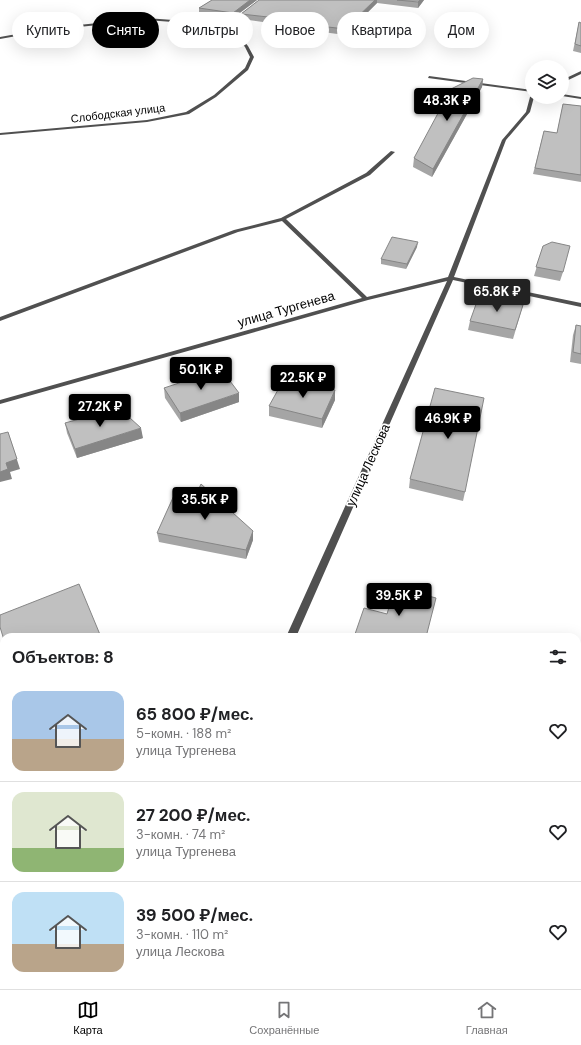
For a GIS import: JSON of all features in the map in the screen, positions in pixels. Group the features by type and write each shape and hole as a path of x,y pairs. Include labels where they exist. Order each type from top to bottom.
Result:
{"street":[{"path":"246,12 262,0"},
{"path":"0,38 50,29 146,20 167,21"},
{"name":"Слободская улица","path":"0,134 147,121 187,113 215,96 248,69 252,57 248,48"},
{"path":"569,78 581,72"},
{"path":"429,77 525,89"},
{"path":"569,96 581,98"},
{"name":"улица Лескова","path":"293,633 451,278 504,140 528,112 530,104"},
{"path":"0,319 236,231 283,219 368,174 393,152"},
{"path":"283,219 366,299"},
{"name":"улица Тургенева","path":"0,402 366,299 451,278 581,305"}],"building":[{"path":"212,0 250,0 234,12 199,8"},
{"path":"259,0 375,0 363,12 337,12 337,28 329,27 329,12 261,12 261,16 253,15 253,12 244,12"},
{"path":"397,0 420,0 418,2"},
{"path":"579,22 581,23 581,46 575,44"},
{"path":"473,78 483,79 433,169 414,158 451,89"},
{"path":"563,104 581,106 581,175 535,168 544,131 557,133"},
{"path":"392,237 418,242 407,264 381,259"},
{"path":"552,242 570,246 563,272 536,267 543,246"},
{"path":"479,296 523,305 515,330 470,321"},
{"path":"576,325 581,326 581,354 573,352"},
{"path":"221,369 239,393 180,413 164,388"},
{"path":"284,379 335,390 322,419 269,406"},
{"path":"435,388 484,398 465,492 410,479"},
{"path":"119,408 141,428 75,449 65,423"},
{"path":"8,432 17,459 6,463 8,469 0,472 0,434"},
{"path":"201,484 253,531 246,550 157,533 176,491 196,495"},
{"path":"79,584 99,633 2,633 0,627 0,615"},
{"path":"395,587 436,598 427,633 355,633 364,608 387,614"}]}
